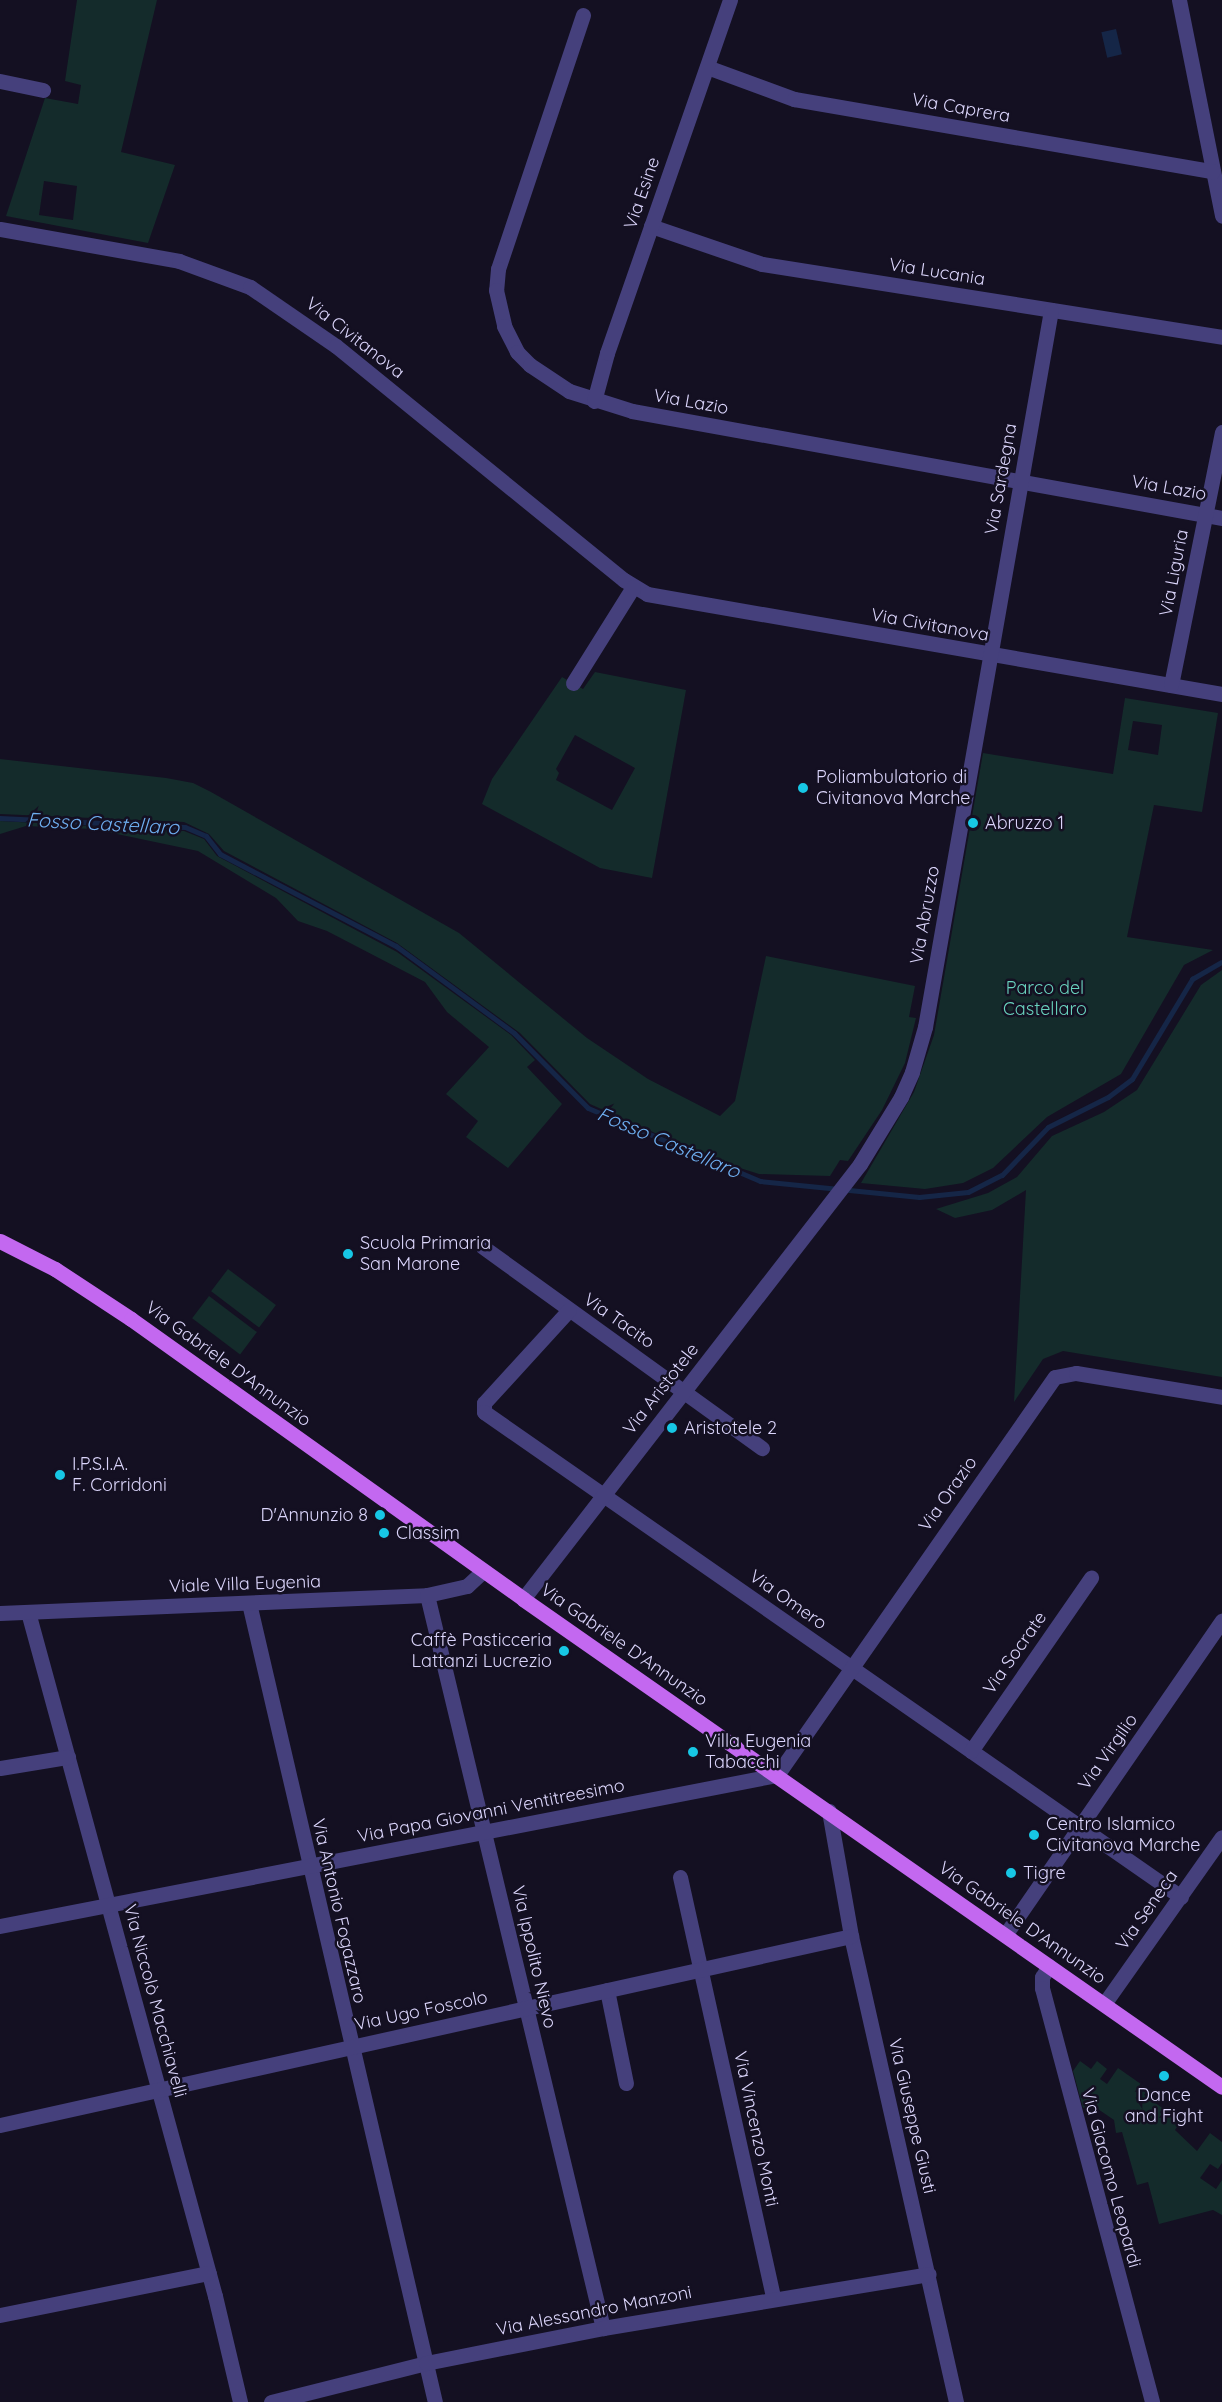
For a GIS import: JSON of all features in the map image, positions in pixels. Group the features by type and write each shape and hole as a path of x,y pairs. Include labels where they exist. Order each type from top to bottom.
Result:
{"main road":[{"name":"Via Gabriele D'Annunzio","path":"0,1241 55,1269 114,1307 483,1571 846,1822 1222,2087"}],"street":[{"name":"Via Esine","path":"594,401 651,226 730,0"},
{"path":"1179,0 1222,216"},
{"name":"Via Lazio","path":"583,15 503,249 496,290 504,326 517,352 552,381 594,401 639,412 1222,518"},
{"name":"Via Caprera","path":"707,67 794,99 1213,171"},
{"path":"0,81 43,90"},
{"name":"Via Lucania","path":"651,226 762,264 1222,337"},
{"name":"Via Civitanova","path":"0,229 178,261 250,287 336,346 633,587 668,601 1222,694"},
{"name":"Via Sardegna","path":"990,655 1051,310"},
{"name":"Via Liguria","path":"1172,686 1222,432"},
{"path":"573,683 633,587"},
{"name":"Via Abruzzo","path":"830,1202 857,1167 901,1097 926,1027 990,655"},
{"name":"Via Aristotele","path":"523,1599 830,1202"},
{"name":"Via Tacito","path":"483,1247 762,1448"},
{"name":"Via Omero","path":"569,1310 483,1409 604,1496 1181,1897"},
{"name":"Via Orazio","path":"777,1775 1055,1377 1076,1373 1222,1397"},
{"name":"Viale Villa Eugenia","path":"0,1613 427,1595 467,1586 483,1571"},
{"name":"Via Socrate","path":"971,1751 1091,1578"},
{"name":"Via Ippolito Nievo","path":"427,1595 603,2328"},
{"name":"Via Antonio Fogazzaro","path":"249,1603 308,1867 435,2402"},
{"name":"Via Niccolò Macchiavelli","path":"28,1612 209,2273 240,2402"},
{"name":"Via Virgilio","path":"1005,1935 1222,1621"},
{"path":"0,1768 68,1756"},
{"name":"Via Papa Giovanni Ventitreesimo","path":"0,1926 777,1775"},
{"name":"Via Giuseppe Giusti","path":"829,1811 851,1936 956,2402"},
{"path":"833,1839 846,1822"},
{"name":"Via Seneca","path":"1104,2004 1222,1838"},
{"name":"Via Vincenzo Monti","path":"680,1877 773,2298"},
{"name":"Via Ugo Foscolo","path":"0,2125 851,1936"},
{"name":"Via Giacomo Leopardi","path":"1049,1966 1042,1977 1042,1988 1152,2402"},
{"path":"607,1990 626,2083"},
{"path":"0,2315 209,2273"},
{"name":"Via Alessandro Manzoni","path":"271,2402 426,2363 603,2328 773,2298 929,2274"}],"green space":[{"path":"77,0 157,0 121,152 175,165 148,243 6,216 45,98 78,104 81,85 65,81","holes":["44,181 77,186 73,220 39,215"]},
{"path":"595,672 686,690 652,878 600,868 482,804 492,779 562,677 583,689","holes":["575,735 635,768 612,810 556,780 559,773 556,769"]},
{"name":"Parco del Castellaro","path":"1125,698 1218,713 1202,812 1154,805 1127,937 1213,950 1184,965 1121,1074 1047,1117 993,1168 963,1183 925,1189 861,1183 914,1092 934,1035 983,753 1113,774","holes":["1133,721 1162,725 1158,755 1128,750"]},
{"path":"0,759 193,783 459,933 587,1038 648,1079 720,1116 735,1101 766,956 915,986 909,1017 916,1018 905,1063 882,1110 848,1161 840,1160 830,1176 759,1174 718,1161 590,1104 520,1033 397,943 224,851 209,834 184,822 0,814"},
{"path":"0,821 184,831 204,839 217,856 397,952 511,1035 535,1060 527,1067 562,1104 508,1168 466,1137 478,1121 446,1094 489,1047 447,1012 425,982 327,931 298,921 276,898 198,851 93,829 26,826 0,834"},
{"path":"1222,970 1222,1377 1063,1351 1043,1359 1014,1402 1026,1190 992,1210 955,1218 936,1209 988,1193 1017,1177 1052,1136 1104,1112 1137,1090 1201,985"},
{"path":"228,1269 276,1305 259,1327 211,1291"},
{"path":"209,1296 257,1332 240,1354 192,1318"},
{"path":"1080,2061 1091,2069 1097,2061 1107,2069 1100,2079 1107,2084 1118,2068 1148,2089 1144,2095 1181,2121 1175,2130 1197,2151 1210,2133 1222,2142 1222,2163 1218,2169 1210,2164 1200,2178 1216,2189 1222,2180 1222,2215 1213,2210 1159,2224 1148,2182 1137,2185 1122,2132 1116,2133 1114,2120 1092,2105 1083,2108 1073,2071"}],"water":[{"path":"1116,29 1122,54 1107,58 1101,32"}],"waterway":[{"name":"Fosso Castellaro","path":"0,818 185,827 206,836 220,854 396,946 514,1033 588,1108 760,1181 919,1197 968,1192 1002,1175 1048,1127 1108,1097 1132,1079 1192,979 1222,962"}],"place":[{"name":"Poliambulatorio di Civitanova Marche","path":"803,788"},
{"name":"Abruzzo 1","path":"973,823"},
{"name":"Scuola Primaria San Marone","path":"348,1254"},
{"name":"Aristotele 2","path":"672,1428"},
{"name":"I.P.S.I.A. F. Corridoni","path":"60,1475"},
{"name":"D'Annunzio 8","path":"380,1515"},
{"name":"Classim","path":"384,1533"},
{"name":"Caffè Pasticceria Lattanzi Lucrezio","path":"564,1651"},
{"name":"Villa Eugenia Tabacchi","path":"693,1752"},
{"name":"Centro Islamico Civitanova Marche","path":"1034,1835"},
{"name":"Tigre","path":"1011,1873"},
{"name":"Dance and Fight","path":"1164,2076"}]}
